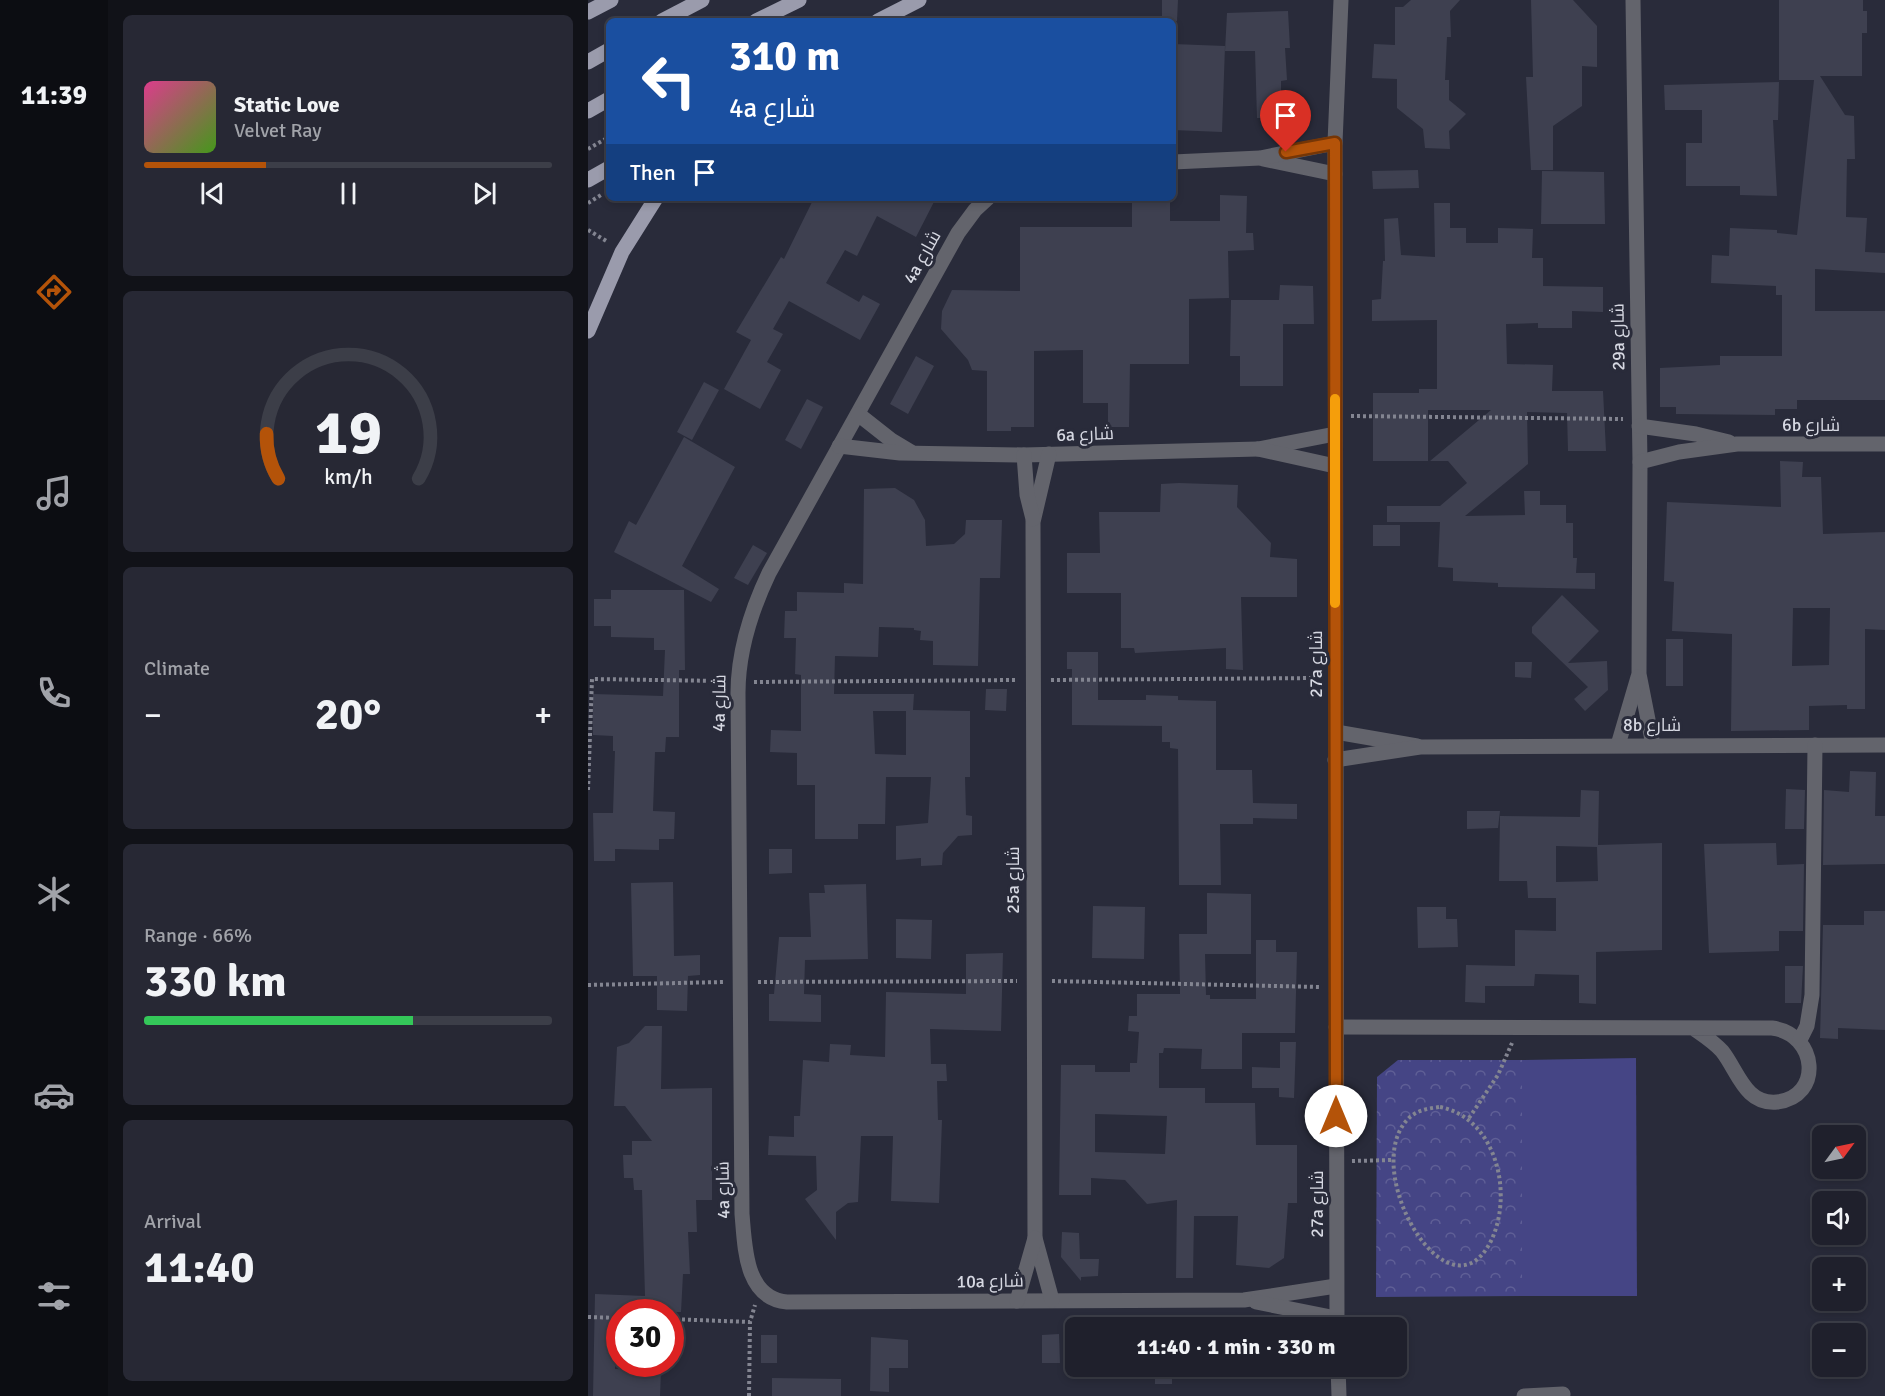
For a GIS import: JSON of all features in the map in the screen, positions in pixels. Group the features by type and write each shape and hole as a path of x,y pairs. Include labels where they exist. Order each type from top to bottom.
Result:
{"main road":[{"path":"588,12 611,0"},
{"path":"680,18 680,10 685,0"},
{"path":"668,18 702,0"},
{"path":"762,18 799,0"},
{"path":"884,18 920,0"},
{"path":"588,62 606,52"},
{"path":"588,111 606,101"},
{"path":"588,180 606,170"},
{"path":"588,331 622,252 654,201"}],"street":[{"name":"27a شارع","path":"1337,1317 1335,143 1341,0"},
{"name":"29a شارع","path":"1633,0 1640,462 1639,674 1653,745"},
{"path":"1176,162 1260,158 1335,143"},
{"path":"1260,158 1335,174"},
{"name":"4a شارع","path":"764,1295 756,1286 751,1274 742,1214 738,682 743,643 758,596 839,446 958,233 985,201"},
{"name":"6a شارع","path":"858,414 891,440 914,453"},
{"name":"6b شارع","path":"1639,422 1737,444"},
{"name":"6a شارع","path":"839,446 914,453 1024,455 1258,449 1335,434"},
{"name":"6b شارع","path":"1640,462 1679,452 1737,444 1885,444"},
{"name":"6a شارع","path":"1258,449 1335,466"},
{"name":"25a شارع","path":"1049,454 1034,522 1032,981 1035,1238 1052,1300"},
{"name":"25a شارع","path":"1024,455 1027,495 1034,522"},
{"name":"29a شارع","path":"1618,745 1639,674"},
{"name":"8b شارع","path":"1335,732 1420,747 1885,746"},
{"path":"1800,1040 1807,1026 1811,1002 1815,746"},
{"name":"8b شارع","path":"1335,760 1387,754 1420,747"},
{"path":"1336,1028 1693,1028 1772,1028 1791,1033 1800,1040 1809,1061 1805,1083 1788,1099 1765,1101 1748,1092 1723,1052 1693,1028"},
{"name":"25a شارع","path":"1017,1301 1035,1238"},
{"name":"10a شارع","path":"764,1295 775,1301 787,1302 1244,1300 1336,1286"},
{"name":"10a شارع","path":"1244,1300 1313,1317"},
{"path":"1339,1377 1340,1396"},
{"path":"1524,1396 1563,1394"}],"path":[{"path":"588,149 606,139"},
{"path":"588,230 622,252"},
{"path":"1335,416 1639,422"},
{"path":"588,790 592,679 738,682 1335,678"},
{"path":"588,985 1032,981 1336,987"},
{"path":"1469,1118 1498,1076 1517,1028"},
{"path":"1440,1107 1455,1110 1469,1118 1484,1137 1495,1158 1501,1182 1500,1206 1490,1242 1473,1262 1459,1266 1445,1264 1423,1244 1402,1204 1393,1160 1401,1130 1410,1117 1424,1109 1440,1107"},
{"path":"1336,1161 1393,1160"},
{"path":"749,1396 750,1322 756,1303 764,1295"},
{"path":"588,1317 606,1318"},
{"path":"684,1320 750,1322"}],"green space":[{"path":"1636,1058 1637,1296 1522,1296 1522,1060"},
{"path":"1398,1060 1522,1060 1522,1296 1376,1297 1377,1077"}],"building":[{"path":"1162,0 1178,0 1177,21 1176,18 1162,18"},
{"path":"1411,0 1460,0 1450,11 1451,37 1447,37 1445,80 1449,80 1449,100 1466,114 1449,131 1450,149 1425,148 1423,129 1397,108 1397,79 1372,78 1374,44 1395,45 1395,7 1403,7"},
{"path":"1531,0 1573,0 1597,26 1597,67 1582,66 1582,106 1553,126 1553,170 1531,170 1526,77 1533,77"},
{"path":"1779,0 1863,0 1863,11 1867,11 1867,33 1862,33 1862,76 1820,76 1845,115 1854,116 1855,159 1847,159 1846,217 1867,218 1865,252 1885,253 1885,273 1815,269 1815,311 1885,311 1885,400 1797,400 1797,409 1775,409 1775,415 1676,414 1676,407 1660,407 1660,368 1720,365 1720,356 1782,356 1782,295 1776,295 1776,286 1711,283 1712,255 1729,256 1730,228 1777,230 1777,233 1797,235 1814,80 1779,80"},
{"path":"1288,11 1290,48 1285,48 1287,80 1281,81 1281,118 1257,118 1255,51 1225,51 1227,13"},
{"path":"1176,44 1225,46 1222,132 1176,130"},
{"path":"1779,82 1778,120 1773,120 1777,196 1740,195 1740,186 1686,186 1686,143 1702,143 1702,110 1665,110 1664,85"},
{"path":"1418,170 1419,188 1373,189 1372,171"},
{"path":"1542,171 1604,172 1605,224 1541,224"},
{"path":"1220,195 1247,196 1246,233 1253,233 1254,250 1228,251 1229,298 1189,299 1189,364 1130,364 1129,427 1108,427 1108,403 1083,403 1083,350 1034,351 1034,427 1011,427 1011,431 987,431 987,371 972,370 968,360 941,329 942,311 952,290 1020,291 1020,227 1132,227 1132,201 1170,201 1170,221 1220,221"},
{"path":"813,201 934,201 916,237 877,216 857,256 845,250 826,283 859,302 863,295 880,304 860,340 789,301 773,329 783,334 767,362 781,370 760,409 724,389 751,340 736,332 781,257 784,259"},
{"path":"1434,203 1450,203 1450,228 1466,228 1466,243 1498,243 1498,228 1533,229 1532,258 1543,258 1543,286 1603,287 1603,312 1572,311 1572,328 1538,328 1538,323 1506,324 1507,364 1553,365 1552,391 1603,391 1606,451 1568,451 1567,413 1527,412 1528,464 1465,516 1525,515 1524,491 1540,491 1540,505 1566,505 1566,523 1573,523 1573,558 1577,558 1576,573 1595,573 1595,589 1498,587 1498,583 1453,581 1453,568 1438,567 1440,522 1387,522 1387,506 1440,506 1467,483 1448,461 1430,461 1491,410 1428,410 1428,461 1373,461 1373,393 1419,393 1419,389 1437,389 1437,320 1372,321 1372,300 1381,299 1383,261 1385,261 1384,219 1398,218 1401,255 1435,257"},
{"path":"1280,285 1313,286 1314,324 1283,324 1283,386 1240,386 1240,356 1230,356 1231,300 1279,300"},
{"path":"916,356 934,366 908,414 890,404"},
{"path":"704,382 719,390 692,440 677,432"},
{"path":"807,399 823,407 801,449 785,440"},
{"path":"684,437 735,467 682,566 719,589 711,602 614,552 629,521 636,525"},
{"path":"1780,461 1803,462 1802,477 1821,477 1823,534 1885,532 1885,630 1865,629 1865,709 1847,709 1847,705 1809,706 1809,730 1731,731 1732,634 1672,631 1674,582 1664,581 1667,502 1781,507","holes":["1793,608 1830,608 1829,665 1792,666"]},
{"path":"1161,484 1238,485 1237,507 1271,543 1270,557 1297,559 1297,597 1241,597 1243,670 1226,669 1226,648 1135,653 1134,648 1121,648 1121,593 1067,593 1067,553 1100,553 1099,512 1160,512"},
{"path":"895,488 914,500 925,520 926,546 954,544 965,534 966,520 1002,520 1000,578 980,578 978,666 933,665 933,641 920,640 921,631 914,630 914,628 879,627 878,657 835,656 834,694 914,694 913,710 970,711 970,777 965,777 966,815 972,816 972,835 958,836 943,853 942,865 921,866 921,858 896,860 896,826 928,823 931,777 886,777 885,824 858,824 858,839 815,839 815,785 797,785 797,753 770,752 771,730 801,731 801,675 795,674 796,638 784,638 785,611 797,611 797,592 844,593 844,583 863,584 864,489","holes":["873,711 906,711 906,755 875,754"]},
{"path":"1373,525 1400,525 1400,546 1373,546"},
{"path":"753,545 767,553 748,585 734,578"},
{"path":"611,590 684,590 685,670 679,670 679,737 666,737 665,752 655,752 653,811 675,812 674,839 659,839 659,850 615,849 615,861 594,861 593,813 613,813 615,751 613,751 613,736 593,735 593,694 663,696 665,650 654,650 654,638 611,637 611,626 594,626 594,599 611,599"},
{"path":"1562,595 1599,631 1568,663 1607,661 1608,690 1585,711 1574,699 1588,687 1532,633 1532,627"},
{"path":"1666,639 1683,639 1683,686 1666,686"},
{"path":"1067,652 1098,652 1098,700 1146,700 1146,695 1178,696 1178,700 1216,701 1216,770 1252,770 1253,803 1297,804 1297,819 1253,818 1253,824 1220,824 1221,885 1179,885 1178,749 1170,748 1170,742 1162,742 1162,726 1072,725 1072,669 1067,669"},
{"path":"1515,662 1532,662 1531,678 1515,677"},
{"path":"986,689 1007,689 1006,711 985,710"},
{"path":"1850,771 1876,772 1875,816 1885,816 1885,864 1823,865 1824,790 1849,792"},
{"path":"1786,789 1805,790 1804,829 1785,829"},
{"path":"1581,790 1599,791 1598,845 1662,843 1662,950 1596,952 1596,1004 1579,1003 1579,975 1535,974 1534,986 1485,986 1485,1003 1465,1002 1466,965 1515,966 1515,930 1556,931 1556,898 1528,898 1527,881 1499,881 1500,816 1580,817","holes":["1556,846 1597,847 1598,881 1556,882"]},
{"path":"1467,811 1500,811 1498,828 1467,829"},
{"path":"1776,843 1777,865 1804,864 1803,931 1779,931 1779,951 1709,953 1704,844"},
{"path":"769,849 792,849 792,873 769,874"},
{"path":"673,882 674,956 700,955 700,975 688,976 687,1011 657,1010 657,976 633,976 631,883"},
{"path":"866,884 868,959 805,960 804,994 821,995 821,1022 769,1021 769,994 774,994 779,937 811,937 809,893 825,893 824,885"},
{"path":"1207,893 1251,894 1251,954 1205,954 1206,995 1210,995 1210,999 1256,999 1256,940 1276,940 1276,952 1297,952 1295,1033 1242,1033 1242,1069 1201,1069 1202,1049 1164,1048 1163,1053 1159,1053 1159,1088 1205,1088 1205,1103 1255,1103 1256,1145 1297,1145 1297,1203 1288,1203 1284,1258 1269,1268 1236,1265 1238,1216 1194,1216 1193,1278 1176,1278 1177,1200 1147,1204 1125,1180 1091,1178 1091,1195 1059,1195 1061,1065 1095,1065 1095,1072 1130,1072 1130,1063 1137,1063 1139,1032 1128,1031 1129,1016 1137,1016 1137,994 1180,994 1179,934 1207,934","holes":["1095,1114 1167,1116 1165,1154 1095,1152"]},
{"path":"1093,906 1145,907 1144,959 1092,958"},
{"path":"1417,907 1446,907 1446,919 1457,919 1458,947 1418,948"},
{"path":"1864,911 1885,911 1885,1030 1838,1028 1838,1039 1820,1038 1823,925 1864,925"},
{"path":"896,919 932,920 931,959 896,958"},
{"path":"1003,953 1001,1031 930,1029 931,1064 946,1064 947,1081 937,1081 938,1120 942,1120 939,1203 891,1201 893,1136 861,1136 858,1202 848,1203 836,1212 836,1240 805,1199 817,1190 816,1156 768,1155 769,1136 794,1137 794,1116 800,1116 803,1060 829,1062 830,1044 851,1045 850,1055 885,1057 886,992 966,994 966,954"},
{"path":"1785,966 1803,966 1801,1003 1785,1003"},
{"path":"645,1026 662,1026 661,1089 712,1088 712,1200 696,1200 697,1232 688,1232 690,1274 683,1274 682,1299 606,1299 606,1377 661,1377 660,1396 593,1396 595,1294 645,1296 642,1190 634,1190 633,1178 624,1178 623,1155 632,1155 632,1141 652,1141 625,1106 614,1106 617,1047 629,1043"},
{"path":"1280,1042 1296,1042 1294,1098 1279,1097 1279,1088 1252,1088 1252,1067 1280,1068"},
{"path":"1062,1232 1079,1233 1080,1259 1099,1259 1098,1276 1081,1277 1081,1281 1061,1257"},
{"path":"1059,1334 1060,1363 1042,1363 1042,1335"},
{"path":"761,1335 777,1335 777,1363 761,1363"},
{"path":"871,1337 908,1340 908,1368 889,1368 889,1392 870,1391"},
{"path":"1155,1377 1172,1377 1172,1384 1155,1384"},
{"path":"772,1378 841,1379 841,1396 772,1396"}],"slow traffic":[{"path":"1335,399 1335,603"}],"route":[{"path":"1286,152 1335,143 1336,1116"}]}
